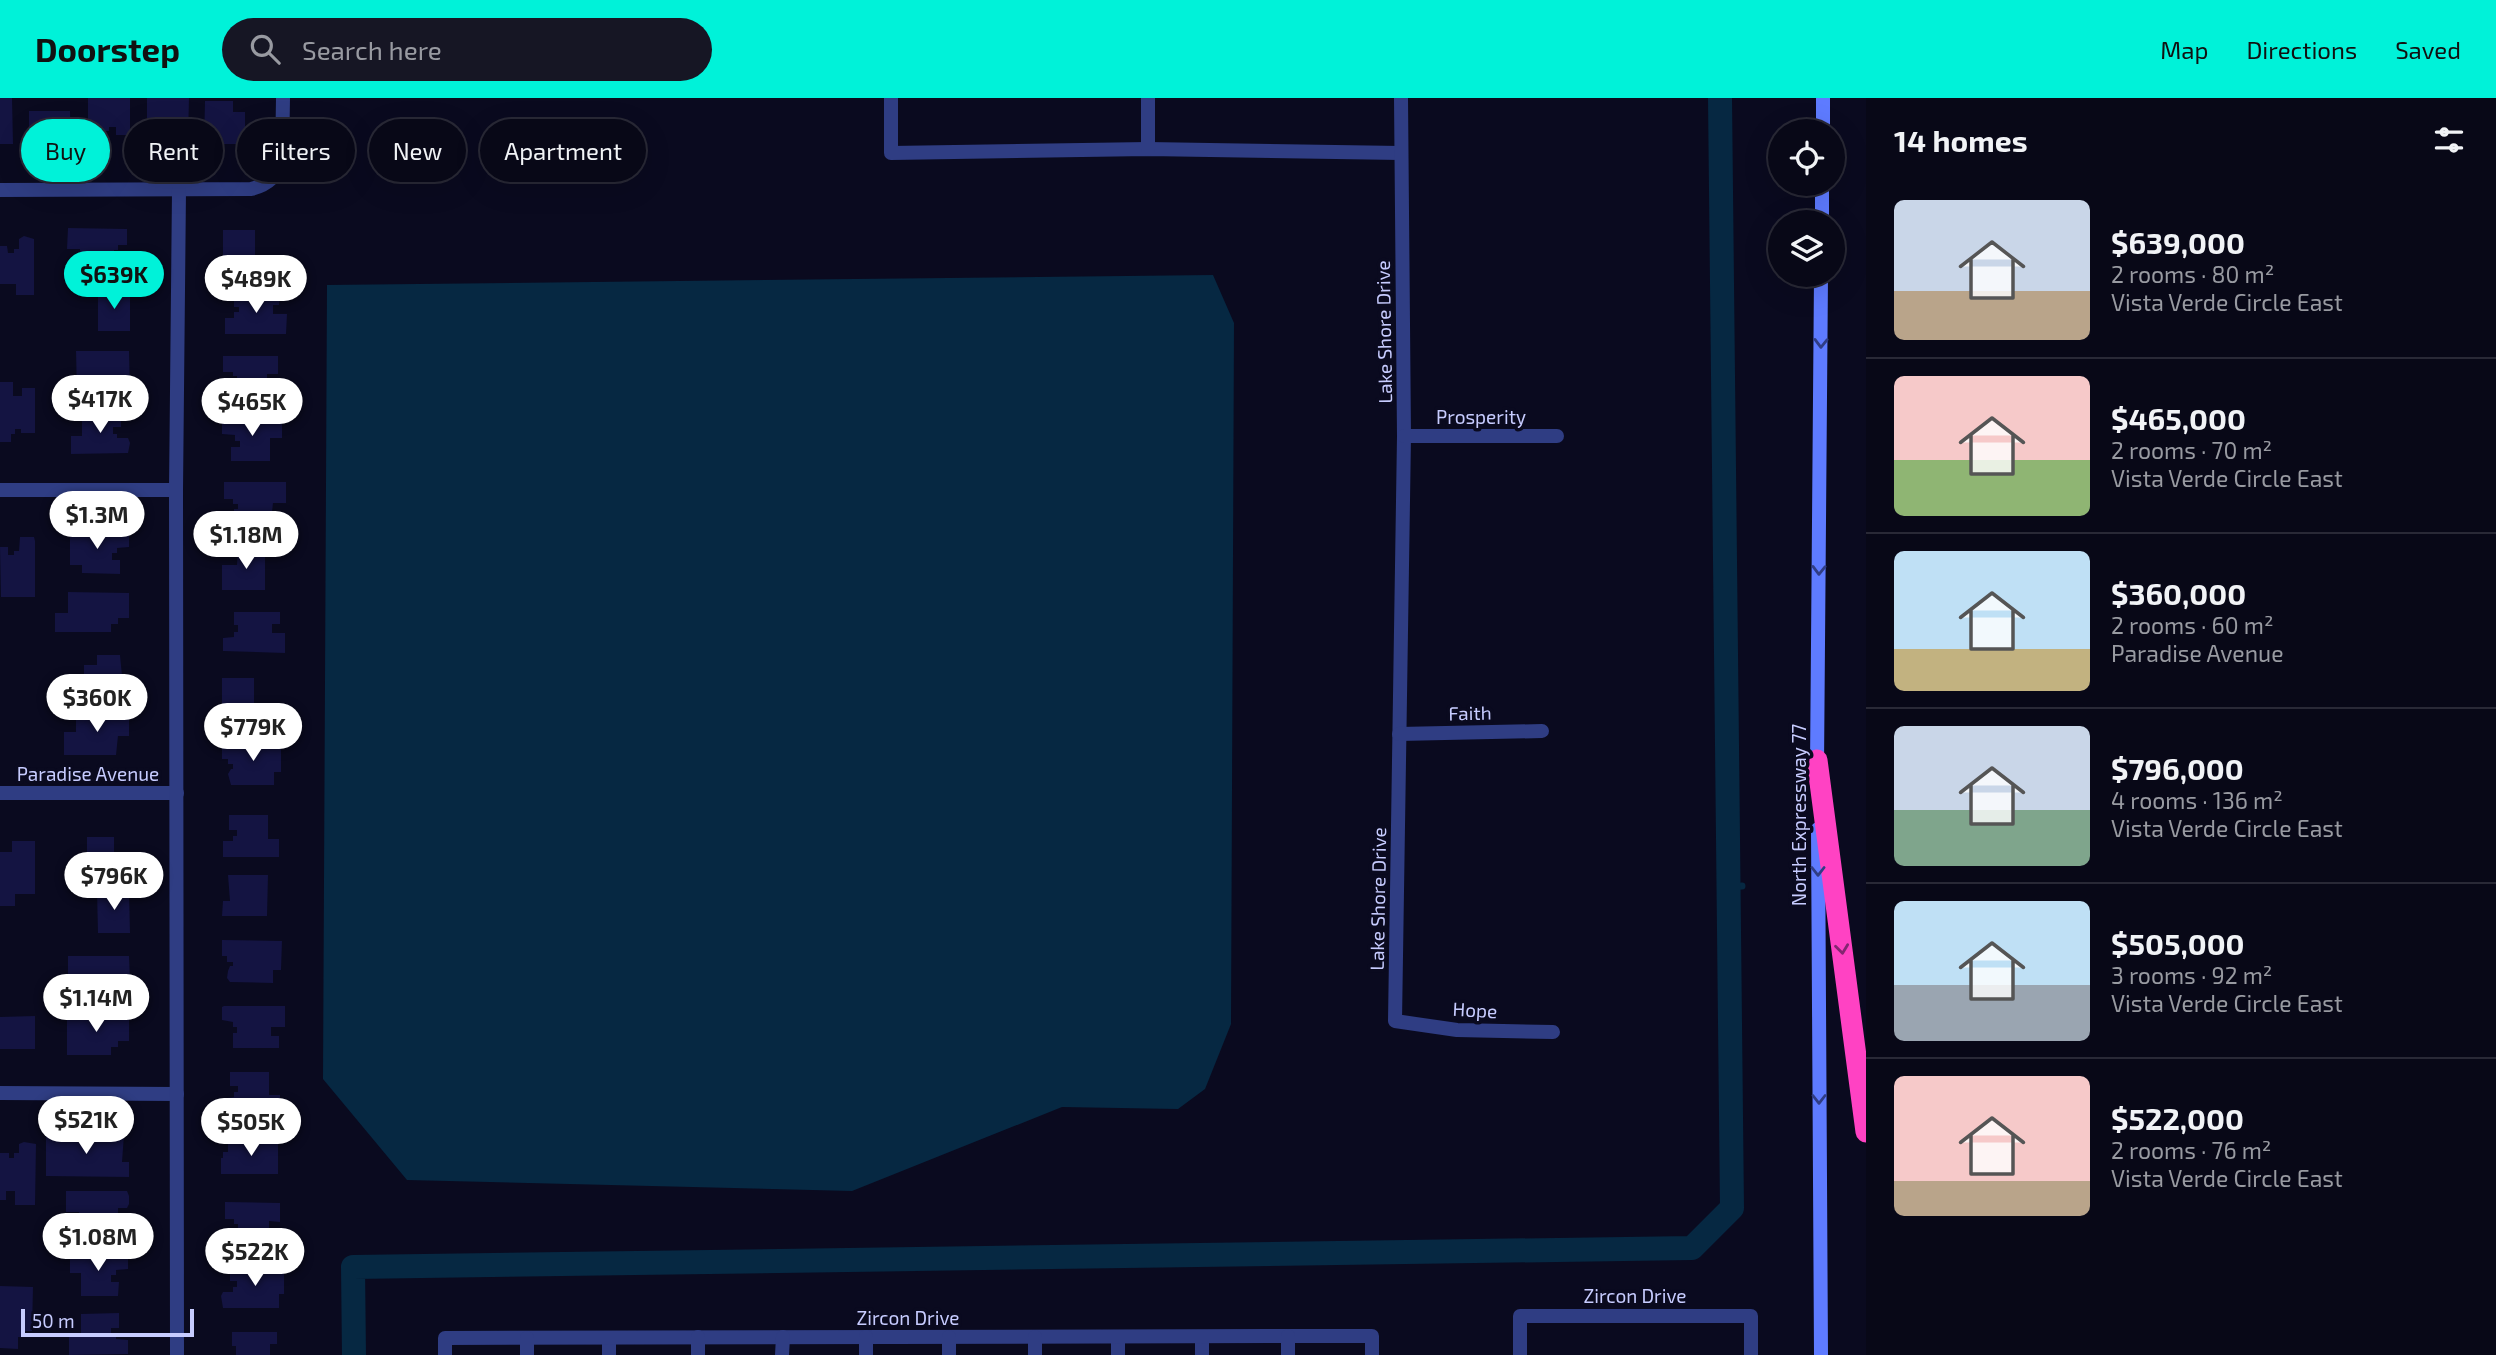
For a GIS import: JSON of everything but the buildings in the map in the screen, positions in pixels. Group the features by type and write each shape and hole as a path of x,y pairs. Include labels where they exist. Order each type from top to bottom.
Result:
{"highway":[{"path":"1817,760 1866,1132"}],"main road":[{"path":"1823,98 1823,119"},
{"name":"North Expressway 77","path":"1821,287 1817,760 1821,1355"}],"street":[{"path":"0,190 251,189 264,186 280,170 283,98"},
{"path":"891,98 891,153 1148,149 1401,153"},
{"path":"1148,98 1148,149"},
{"name":"Lake Shore Drive","path":"1395,1021 1404,436 1401,98"},
{"path":"177,1355 176,491 179,190"},
{"name":"Prosperity","path":"1404,436 1557,436"},
{"path":"0,491 176,491"},
{"name":"Faith","path":"1399,734 1542,731"},
{"name":"Paradise Avenue","path":"0,793 177,793"},
{"name":"Hope","path":"1395,1021 1457,1030 1553,1032"},
{"path":"0,1093 177,1094"},
{"name":"Zircon Drive","path":"1520,1355 1520,1315 1751,1316 1751,1355"},
{"path":"1288,1336 1288,1355"},
{"name":"Zircon Drive","path":"445,1355 445,1338 1372,1336 1372,1355"},
{"path":"866,1337 866,1355"},
{"path":"949,1337 949,1355"},
{"path":"1035,1337 1035,1355"},
{"path":"1118,1337 1118,1355"},
{"path":"1202,1337 1202,1355"},
{"path":"527,1338 527,1355"},
{"path":"609,1338 609,1355"},
{"path":"698,1338 698,1355"},
{"path":"782,1338 782,1355"}],"water":[{"path":"1213,275 1234,323 1231,1024 1205,1089 1178,1109 1062,1107 852,1191 407,1180 323,1079 327,285"}],"waterway":[{"path":"354,1355 353,1267 1692,1248 1732,1208 1720,98"},
{"path":"1728,887 1742,886"}]}
